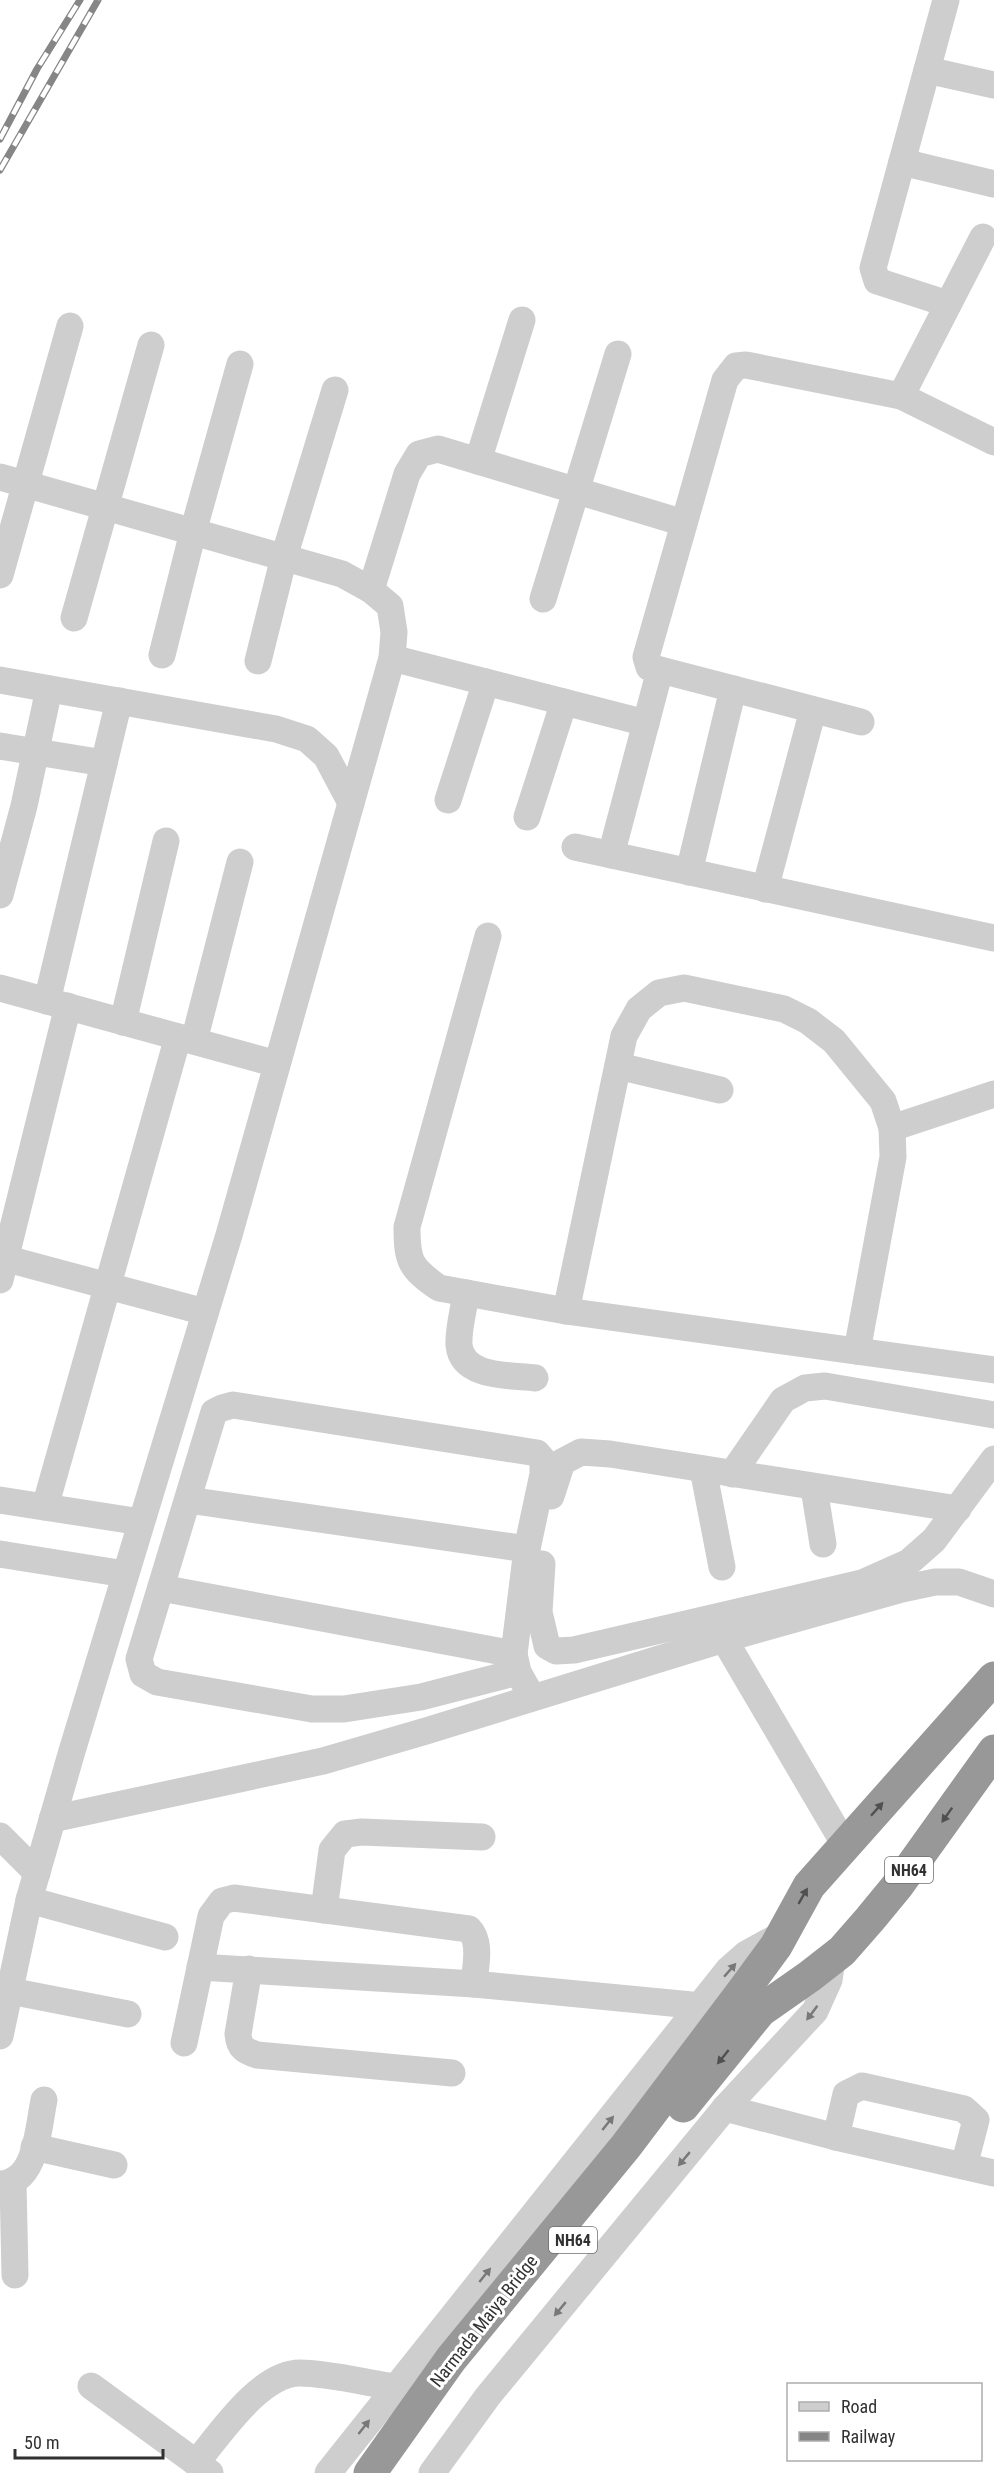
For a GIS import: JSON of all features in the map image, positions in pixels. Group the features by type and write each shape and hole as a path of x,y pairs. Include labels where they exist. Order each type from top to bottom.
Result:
{"highway":[{"name":"NH64","path":"391,2473 458,2381 752,2001 781,1935 809,1886 994,1678"},
{"name":"NH64","path":"752,2001 832,1959 842,1951 984,1779 994,1751"},
{"name":"Narmada Maiya Bridge","path":"370,2473 451,2359 626,2145 752,2001"}],"street":[{"path":"946,0 873,268 877,281 948,304"},
{"path":"927,70 994,86"},
{"path":"902,162 994,184"},
{"path":"901,396 983,237"},
{"path":"478,461 522,320"},
{"path":"0,575 70,326"},
{"path":"74,618 151,345"},
{"path":"543,599 618,354"},
{"path":"162,655 193,532 240,364"},
{"path":"861,722 649,667 646,657 725,380 736,366 746,365 901,396 993,437"},
{"path":"258,661 284,557 335,390"},
{"path":"371,590 407,474 419,454 438,449 684,523"},
{"path":"0,477 342,574 371,590 390,606 394,632 392,658 277,1064 29,1900 0,2036"},
{"path":"392,658 646,723"},
{"path":"611,855 660,670"},
{"path":"0,680 276,729 307,739 326,756 351,803"},
{"path":"448,800 486,682"},
{"path":"0,895 36,752 49,689"},
{"path":"689,872 733,689"},
{"path":"119,701 104,763 57,1004 2,1265 108,1286 205,1312"},
{"path":"527,818 564,702"},
{"path":"765,889 813,710"},
{"path":"0,746 104,763"},
{"path":"123,1022 166,841"},
{"path":"575,847 994,938"},
{"path":"45,1507 108,1286 240,862"},
{"path":"488,936 407,1227 407,1255 422,1276 439,1288 566,1311 994,1370"},
{"path":"0,988 277,1064"},
{"path":"566,1311 624,1036 639,1009 659,993 684,988 784,1010 808,1021 834,1041 883,1101 892,1128 893,1157 857,1351"},
{"path":"618,1066 720,1090"},
{"path":"892,1128 994,1094"},
{"path":"466,1293 459,1346 467,1364 481,1371 535,1378"},
{"path":"732,1474 783,1400 805,1388 825,1386 994,1415"},
{"path":"516,1663 421,1697 344,1709 312,1709 157,1682 143,1674 139,1659 214,1412 234,1405 537,1453 543,1460 543,1473 527,1550 516,1663 531,1697"},
{"path":"958,1509 610,1454 581,1452 562,1462 549,1501 539,1612 547,1646 556,1652 574,1650 862,1583 909,1563 934,1540 958,1509 994,1460"},
{"path":"703,1469 722,1567"},
{"path":"814,1488 823,1544"},
{"path":"0,1500 141,1522"},
{"path":"188,1500 527,1550"},
{"path":"0,1554 125,1574"},
{"path":"52,1819 323,1761 724,1639 902,1589 935,1582 959,1582 994,1594"},
{"path":"161,1588 516,1663"},
{"path":"724,1639 845,1845"},
{"path":"324,1910 332,1850 345,1834 362,1832 482,1837"},
{"path":"0,1836 37,1873"},
{"path":"184,2043 211,1916 222,1901 234,1898 470,1929 475,1935 476,1942 474,1984"},
{"path":"29,1900 165,1937"},
{"name":"NH64","path":"328,2473 702,2006 729,1969 746,1954 781,1935"},
{"path":"432,2473 488,2396 725,2109 816,2011 829,1980 832,1959"},
{"path":"201,1967 474,1984 702,2006"},
{"path":"249,1969 238,2034 239,2044 245,2051 257,2055 452,2073"},
{"path":"10,1991 128,2014"},
{"path":"836,2137 846,2094 862,2086 943,2103 964,2109 976,2120 964,2166"},
{"path":"15,2275 6,2183 23,2176 31,2160 44,2100"},
{"path":"725,2109 994,2173"},
{"path":"34,2147 114,2165"},
{"path":"91,2386 203,2468 260,2388 277,2378 299,2373 396,2387"}],"railway":[{"path":"0,139 37,69 80,0"},
{"path":"0,170 98,0"}]}
